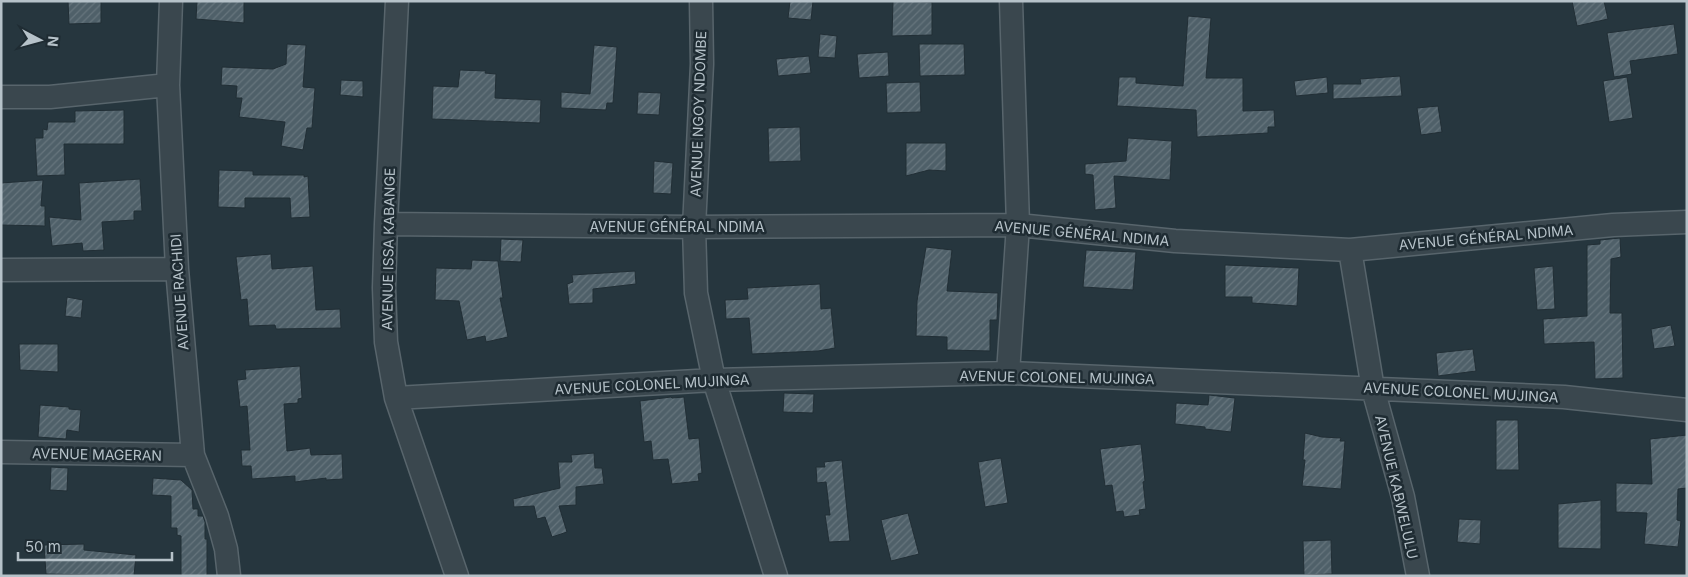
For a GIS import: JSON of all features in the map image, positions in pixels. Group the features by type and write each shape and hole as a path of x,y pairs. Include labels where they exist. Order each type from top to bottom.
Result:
{"street":[{"name":"AVENUE RACHIDI","path":"171,1 168,85 177,269 193,455 217,516 226,549 228,576"},
{"name":"AVENUE ISSA KABANGE","path":"397,1 386,224 384,288 386,342 396,398 456,576"},
{"name":"AVENUE NGOY NDOMBE","path":"702,1 702,64 694,227 696,293 714,380 776,576"},
{"path":"1008,373 1018,225 1010,1"},
{"path":"1,97 50,97 168,85"},
{"name":"AVENUE GÉNÉRAL NDIMA","path":"386,224 694,227 1018,225 1176,241 1350,250 1613,225 1687,222"},
{"name":"AVENUE KABWELULU","path":"1350,250 1374,388 1403,497 1418,576"},
{"path":"1,270 177,269"},
{"name":"AVENUE COLONEL MUJINGA","path":"396,398 714,380 1008,373 1564,397 1687,410"},
{"name":"AVENUE MAGERAN","path":"1,452 193,455"}],"building":[{"path":"68,1 101,1 101,23 69,24"},
{"path":"197,1 244,1 244,23 196,19"},
{"path":"790,1 813,1 811,20 788,18"},
{"path":"893,1 932,2 932,35 892,36"},
{"path":"1572,1 1604,1 1608,19 1577,26"},
{"path":"1188,16 1211,18 1206,78 1243,78 1243,111 1274,110 1275,127 1268,127 1268,133 1197,137 1196,110 1117,106 1119,77 1136,77 1136,83 1183,86"},
{"path":"1674,24 1678,54 1630,61 1632,74 1614,77 1607,33"},
{"path":"820,34 837,36 835,58 818,57"},
{"path":"287,44 306,45 303,87 315,88 312,128 307,128 303,150 281,146 285,122 239,117 242,98 236,98 237,86 221,85 222,67 273,69 286,64"},
{"path":"919,44 964,44 965,75 920,76"},
{"path":"594,45 617,47 613,103 607,103 606,110 561,108 561,92 590,94"},
{"path":"888,52 889,76 859,78 857,54"},
{"path":"809,56 811,73 778,76 776,59"},
{"path":"460,70 486,71 485,73 496,74 495,98 541,100 540,123 432,119 433,86 458,87"},
{"path":"1400,76 1402,96 1333,99 1333,84 1361,84 1360,79"},
{"path":"1327,77 1328,93 1296,96 1294,81"},
{"path":"1627,77 1633,118 1609,122 1603,81"},
{"path":"341,80 363,81 363,97 340,95"},
{"path":"920,82 921,112 887,113 886,83"},
{"path":"638,92 661,93 659,115 637,114"},
{"path":"1438,106 1442,132 1421,135 1417,108"},
{"path":"124,110 124,144 64,144 65,175 37,176 35,138 43,138 43,129 47,130 48,122 75,122 75,111"},
{"path":"800,127 801,161 769,162 768,128"},
{"path":"1128,138 1172,141 1170,180 1114,176 1116,208 1095,210 1093,175 1085,174 1085,164 1126,161"},
{"path":"906,143 946,143 946,171 929,170 906,176"},
{"path":"654,161 673,163 671,194 653,193"},
{"path":"219,170 253,171 253,175 308,176 310,217 291,218 290,198 245,198 245,208 218,207"},
{"path":"140,179 142,211 134,211 134,220 102,222 104,250 83,251 82,243 52,246 49,217 81,220 79,183"},
{"path":"43,180 41,206 45,206 45,226 1,225 1,183"},
{"path":"1620,238 1621,257 1611,259 1610,313 1622,313 1623,378 1595,379 1594,342 1544,344 1543,319 1587,316 1587,245 1600,244 1600,240"},
{"path":"501,239 523,240 521,262 500,261"},
{"path":"926,247 952,250 947,291 998,293 997,320 990,320 990,351 947,350 947,337 916,336 917,301"},
{"path":"1086,250 1136,252 1133,290 1083,287"},
{"path":"271,254 272,269 313,266 316,310 340,309 341,328 276,329 275,325 249,326 247,299 241,300 236,257"},
{"path":"472,260 498,261 503,298 500,298 508,337 486,342 485,336 467,340 459,301 435,300 436,268 471,269"},
{"path":"1225,265 1299,268 1297,306 1252,303 1252,297 1225,297"},
{"path":"1553,266 1555,309 1537,310 1534,268"},
{"path":"635,271 636,284 593,289 593,303 569,304 567,284 573,282 572,275"},
{"path":"820,284 821,309 831,308 835,348 818,351 752,354 749,318 726,319 725,300 748,299 747,288"},
{"path":"67,297 83,300 81,318 65,316"},
{"path":"1671,325 1675,346 1654,349 1651,329"},
{"path":"19,344 58,344 58,372 20,370"},
{"path":"1473,349 1476,371 1438,376 1436,353"},
{"path":"300,366 302,398 298,399 298,403 284,404 287,451 310,448 311,455 342,454 343,479 326,480 326,478 295,482 295,476 252,479 251,466 242,466 241,450 250,450 247,406 240,407 237,380 246,379 245,370"},
{"path":"784,393 814,394 813,413 783,412"},
{"path":"1209,395 1235,398 1231,432 1175,424 1176,403 1208,405"},
{"path":"684,397 689,439 699,438 702,473 698,474 699,481 672,484 668,459 653,460 651,441 644,442 640,401"},
{"path":"40,405 69,407 69,409 81,410 79,432 67,430 66,439 38,437"},
{"path":"1496,420 1518,420 1519,470 1496,470"},
{"path":"1305,433 1322,437 1341,438 1340,441 1345,441 1341,489 1302,486 1305,460 1303,460"},
{"path":"1687,435 1687,488 1678,489 1677,520 1681,521 1678,547 1644,544 1647,513 1616,512 1616,483 1652,484 1650,439"},
{"path":"1141,444 1146,509 1139,510 1140,515 1124,517 1123,511 1116,512 1112,485 1105,486 1100,449"},
{"path":"594,453 595,468 602,468 604,484 576,487 576,505 559,506 567,532 552,537 545,517 537,519 534,506 514,507 513,499 560,488 558,462 572,462 571,455"},
{"path":"1001,458 1008,503 985,507 978,462"},
{"path":"842,460 850,541 829,542 825,515 830,515 826,482 817,483 816,467 825,467 824,462"},
{"path":"51,467 68,468 67,491 50,490"},
{"path":"153,478 181,480 192,490 193,509 198,509 198,516 203,516 205,522 207,576 181,576 181,536 177,535 177,528 171,528 171,496 152,495"},
{"path":"1601,500 1601,549 1558,548 1558,504"},
{"path":"908,513 919,554 891,561 881,520"},
{"path":"1459,519 1481,520 1480,544 1457,542"},
{"path":"1331,540 1332,574 1304,575 1303,541"},
{"path":"84,544 84,550 136,555 134,576 46,574 44,545"}]}
